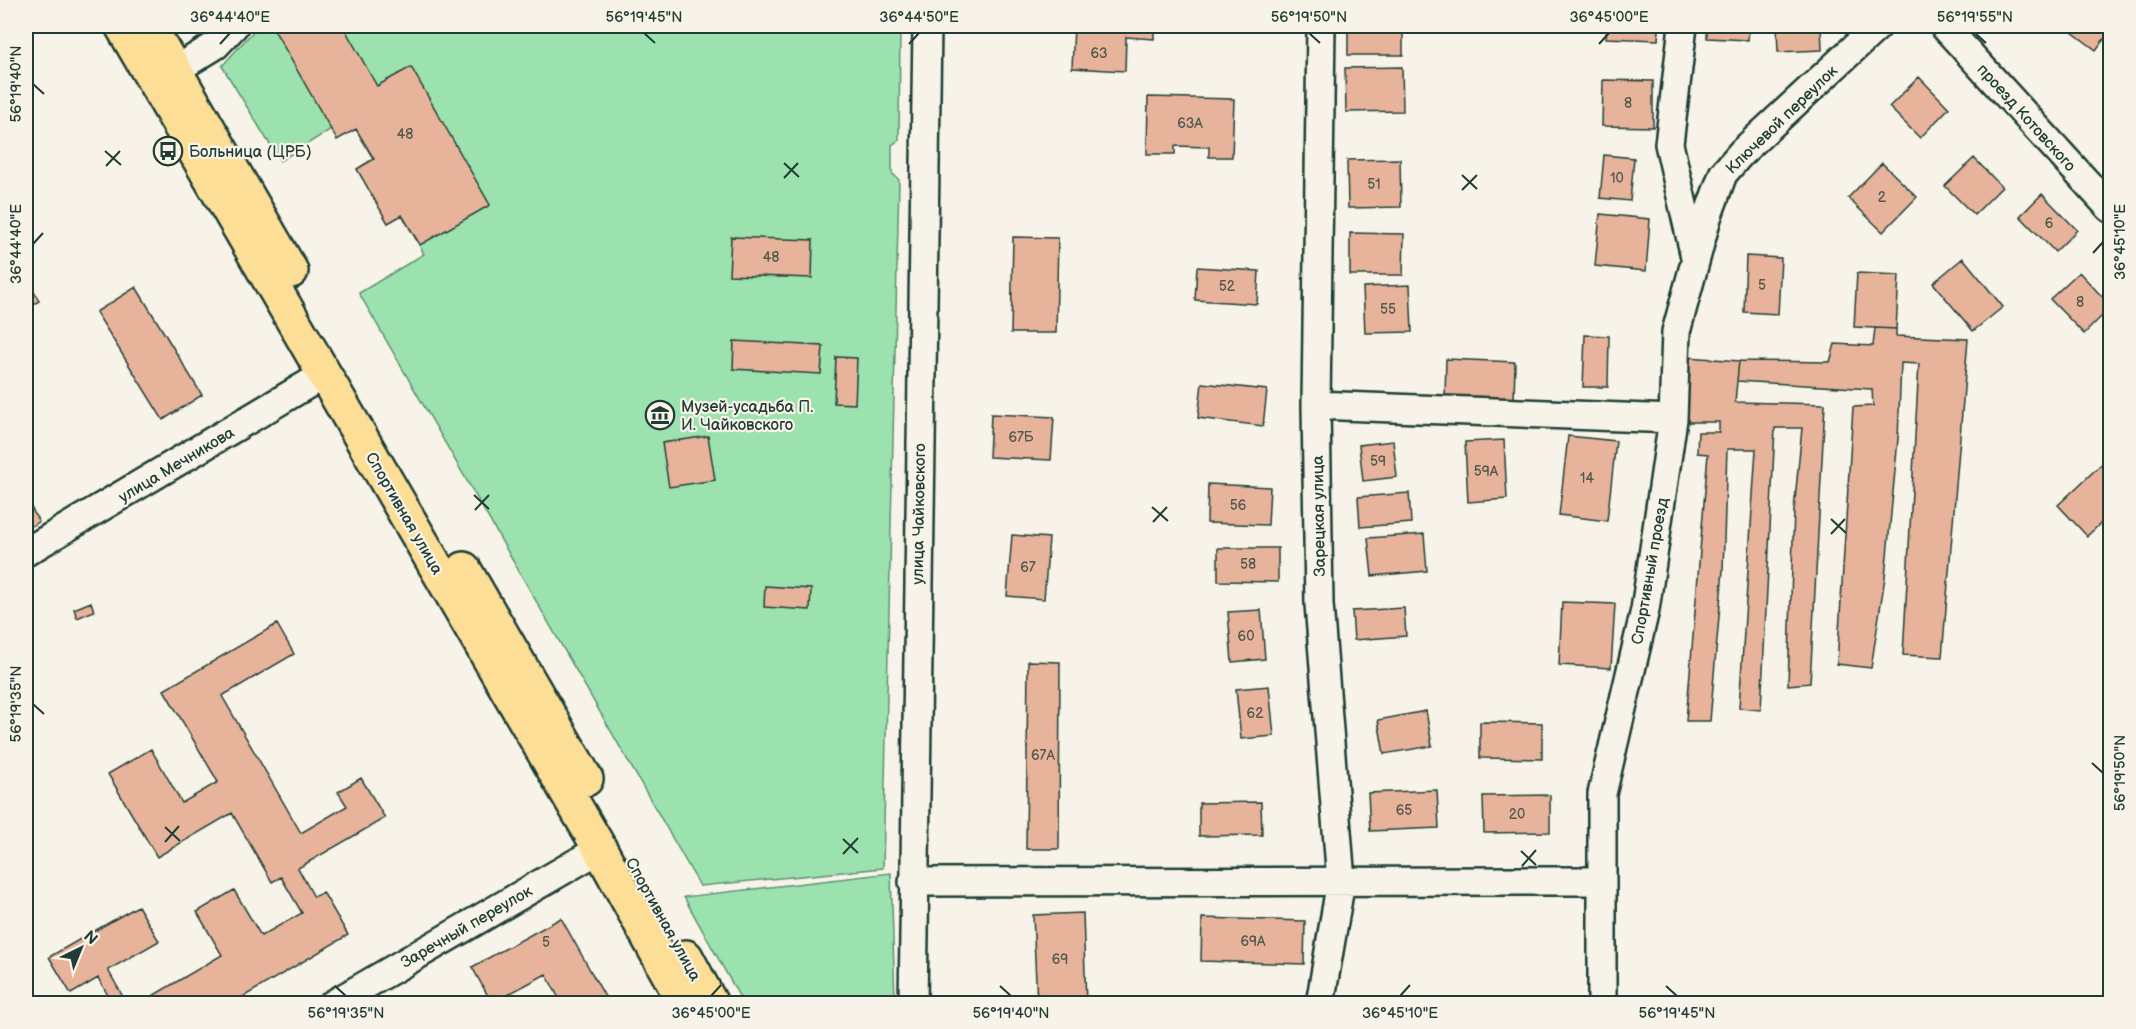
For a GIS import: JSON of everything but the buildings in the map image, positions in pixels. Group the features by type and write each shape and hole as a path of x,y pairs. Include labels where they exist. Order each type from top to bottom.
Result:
{"highway":[{"name":"Спортивная улица","path":"122,26 600,849 685,1004"},
{"name":"Спортивная улица","path":"149,26 534,689 711,1004"}],"street":[{"path":"175,70 216,45 234,26"},
{"name":"улица Чайковского","path":"913,1004 927,26"},
{"name":"Зарецкая улица","path":"1320,1004 1341,881 1319,604 1316,405 1321,26"},
{"path":"1683,26 1669,144 1696,261"},
{"name":"Ключевой переулок","path":"1696,261 1723,174 1742,152 1878,26"},
{"name":"проезд Котовского","path":"1944,26 2110,207"},
{"name":"Спортивный проезд","path":"1602,1004 1602,794 1646,610 1673,419 1676,332 1696,261"},
{"name":"улица Мечникова","path":"26,552 325,375"},
{"path":"1316,405 1673,419"},
{"name":"Заречный переулок","path":"333,1004 600,849"},
{"path":"913,882 1602,881"}],"green space":[{"name":"Музей-усадьба П. И. Чайковского","path":"258,26 900,26 899,140 892,145 892,173 899,180 883,868 700,886 359,293 424,254 402,215 388,223 357,169 373,159 356,129 331,129 280,161 222,66"},
{"path":"891,873 895,1003 743,1003 684,897"}],"place":[{"name":"Больница (ЦРБ)","path":"168,151"},
{"name":"Музей-усадьба П. И. Чайковского","path":"660,415"}]}
